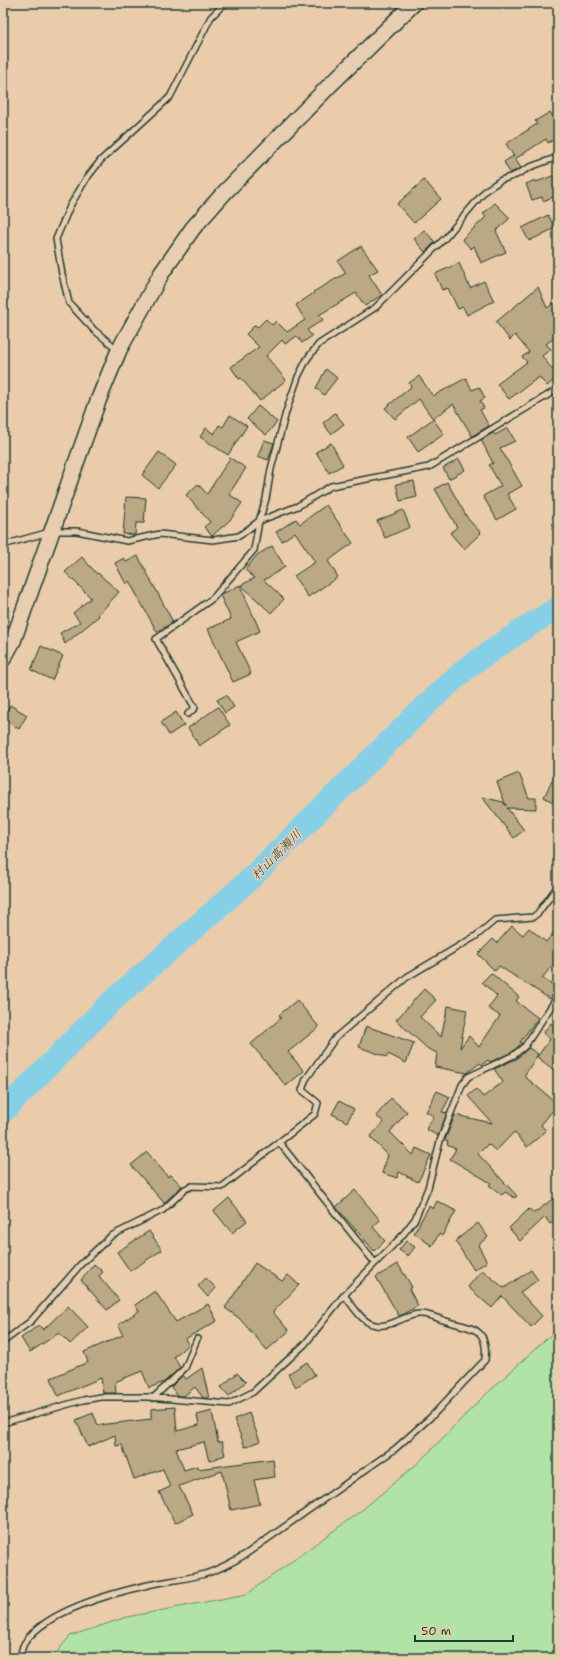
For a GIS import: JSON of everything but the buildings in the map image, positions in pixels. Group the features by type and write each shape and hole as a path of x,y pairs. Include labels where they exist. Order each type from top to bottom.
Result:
{"street":[{"path":"3,659 13,640 98,401 119,350 138,312 161,274 193,228 259,156 414,3"}],"lane":[{"path":"119,350 94,330 69,303 56,239 70,206 86,179 101,160 170,97 212,17 225,3"},
{"path":"188,714 195,708 156,639 213,598 254,550 258,521 266,498 271,469 286,412 298,377 311,354 319,344 332,334 358,320 376,307 446,237 486,190 501,180 530,167 558,157"},
{"path":"3,545 53,531 77,531 126,542 160,534 213,540 239,536 258,521 298,506 330,486 429,467 558,389"},
{"path":"3,1342 31,1321 81,1264 111,1236 163,1210 185,1189 192,1186 222,1187 315,1114 318,1103 302,1090 306,1079 336,1037 407,977 476,936 495,920 533,917 538,913 558,886"},
{"path":"3,1423 83,1400 101,1397 153,1398 229,1404 242,1399 253,1392 306,1344 344,1295 401,1237 415,1219 428,1188 440,1141 462,1085 468,1076 514,1055 524,1046 558,996"},
{"path":"279,1142 375,1263"},
{"path":"20,1658 25,1642 40,1626 58,1615 90,1602 146,1586 204,1574 225,1567 246,1554 395,1449 432,1416 485,1360 486,1351 484,1342 478,1332 468,1326 454,1324 421,1313 388,1325 372,1324 365,1319 344,1295"},
{"path":"153,1398 185,1368 197,1339"}],"green space":[{"path":"558,1328 558,1658 52,1658 70,1636 127,1617 247,1594 362,1510 419,1462 481,1399"}],"waterway":[{"name":"村山高瀬川","path":"3,1112 110,1003 249,880 426,705 468,667 528,626 558,608"}]}
